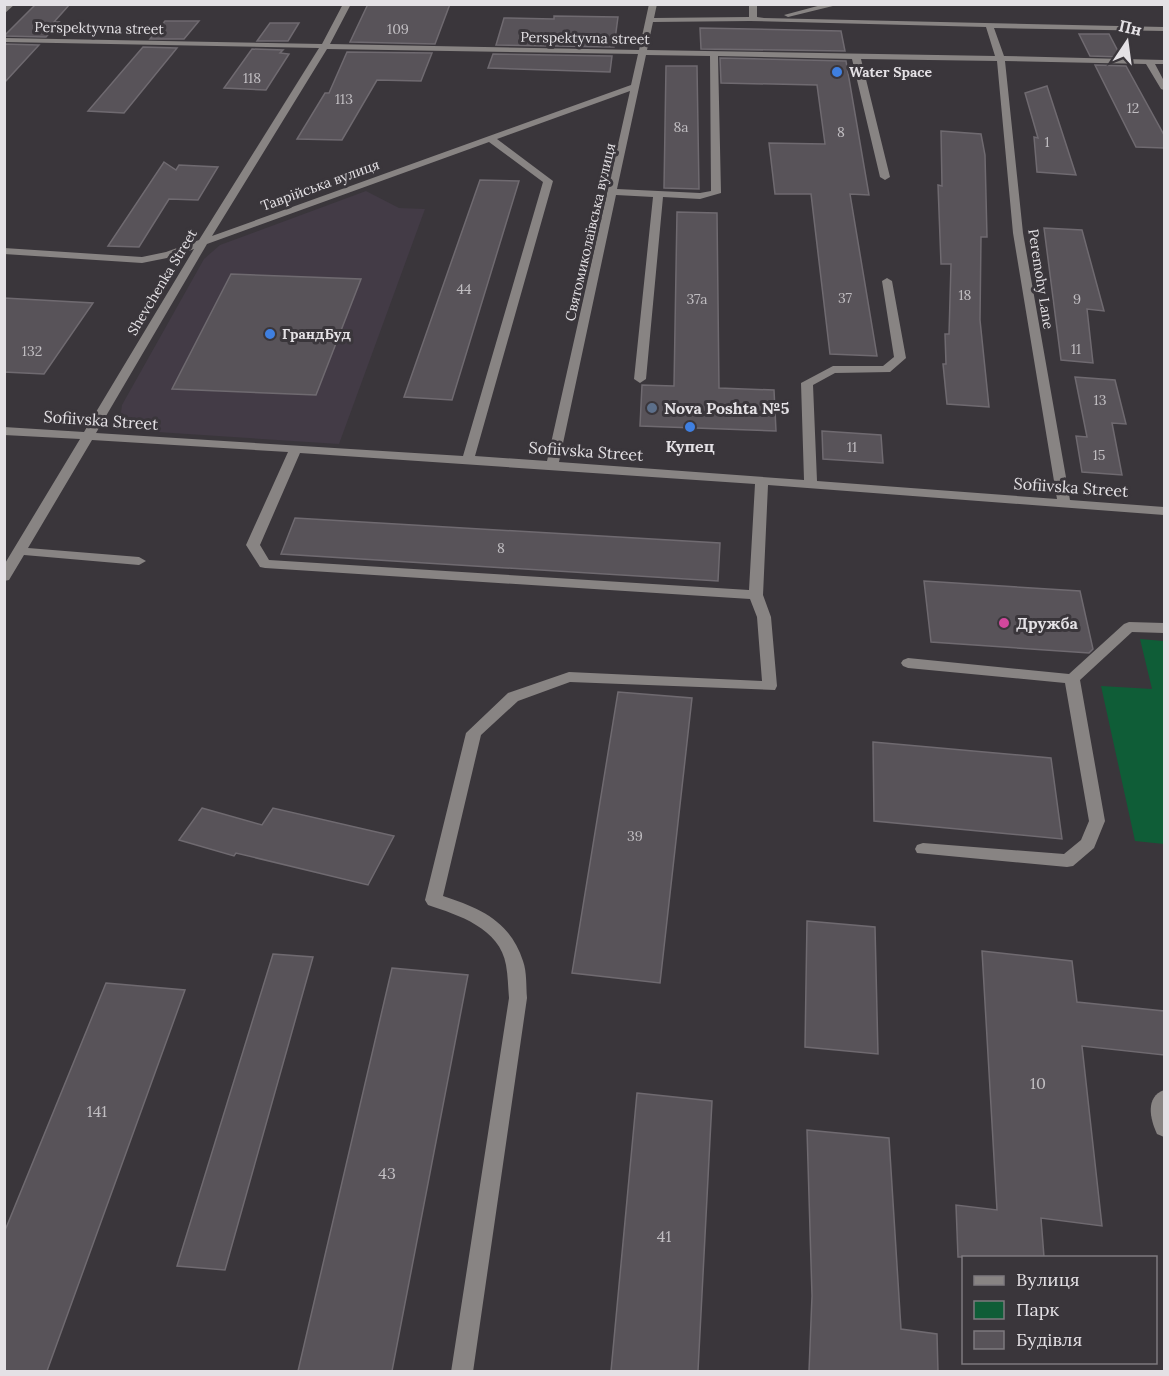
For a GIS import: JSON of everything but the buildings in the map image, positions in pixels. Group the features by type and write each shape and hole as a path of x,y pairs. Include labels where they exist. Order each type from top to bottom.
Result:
{"street":[{"path":"4,12 12,4"},
{"name":"Shevchenka Street","path":"4,577 202,243 325,46 347,4"},
{"name":"Святомиколаївська вулиця","path":"552,465 653,4"},
{"path":"753,4 753,20"},
{"path":"753,20 838,4"},
{"path":"650,20 753,20 1164,29"},
{"name":"Peremohy Lane","path":"989,25 1002,59 1011,137 1018,233 1064,503"},
{"name":"Perspektyvna street","path":"4,40 1164,62"},
{"path":"612,192 700,195 716,193 714,53"},
{"path":"856,56 885,177"},
{"path":"1149,62 1164,87"},
{"name":"Таврійська вулиця","path":"4,251 142,260 202,243 636,86"},
{"path":"468,459 548,181 491,138"},
{"path":"640,379 658,194"},
{"path":"811,484 807,383 833,369 886,370 900,358 887,281"},
{"name":"Sofiivska Street","path":"4,431 468,459 1164,510"},
{"path":"296,449 253,545 265,564 756,595"},
{"path":"462,1371 519,998 515,962 497,930 467,911 434,900 474,733 513,697 569,677 770,686 764,616 756,595 762,480"},
{"path":"20,551 139,561"},
{"path":"908,663 1072,679 1129,627 1164,628"},
{"path":"923,849 1067,861 1088,844 1096,820 1072,679"},
{"path":"1164,1099 1160,1102 1164,1128"}],"shaded area":[{"path":"366,191 399,208 425,209 339,444 142,431 120,420 122,405 204,259 220,245"}],"green space":[{"path":"1140,639 1164,641 1164,844 1135,841 1101,686 1152,689"}],"place":[{"name":"Water Space","path":"837,72"},
{"name":"ГрандБуд","path":"270,334"},
{"name":"Nova Poshta №5","path":"652,408"},
{"name":"Купец","path":"690,427"},
{"name":"Дружба","path":"1004,623"}]}
